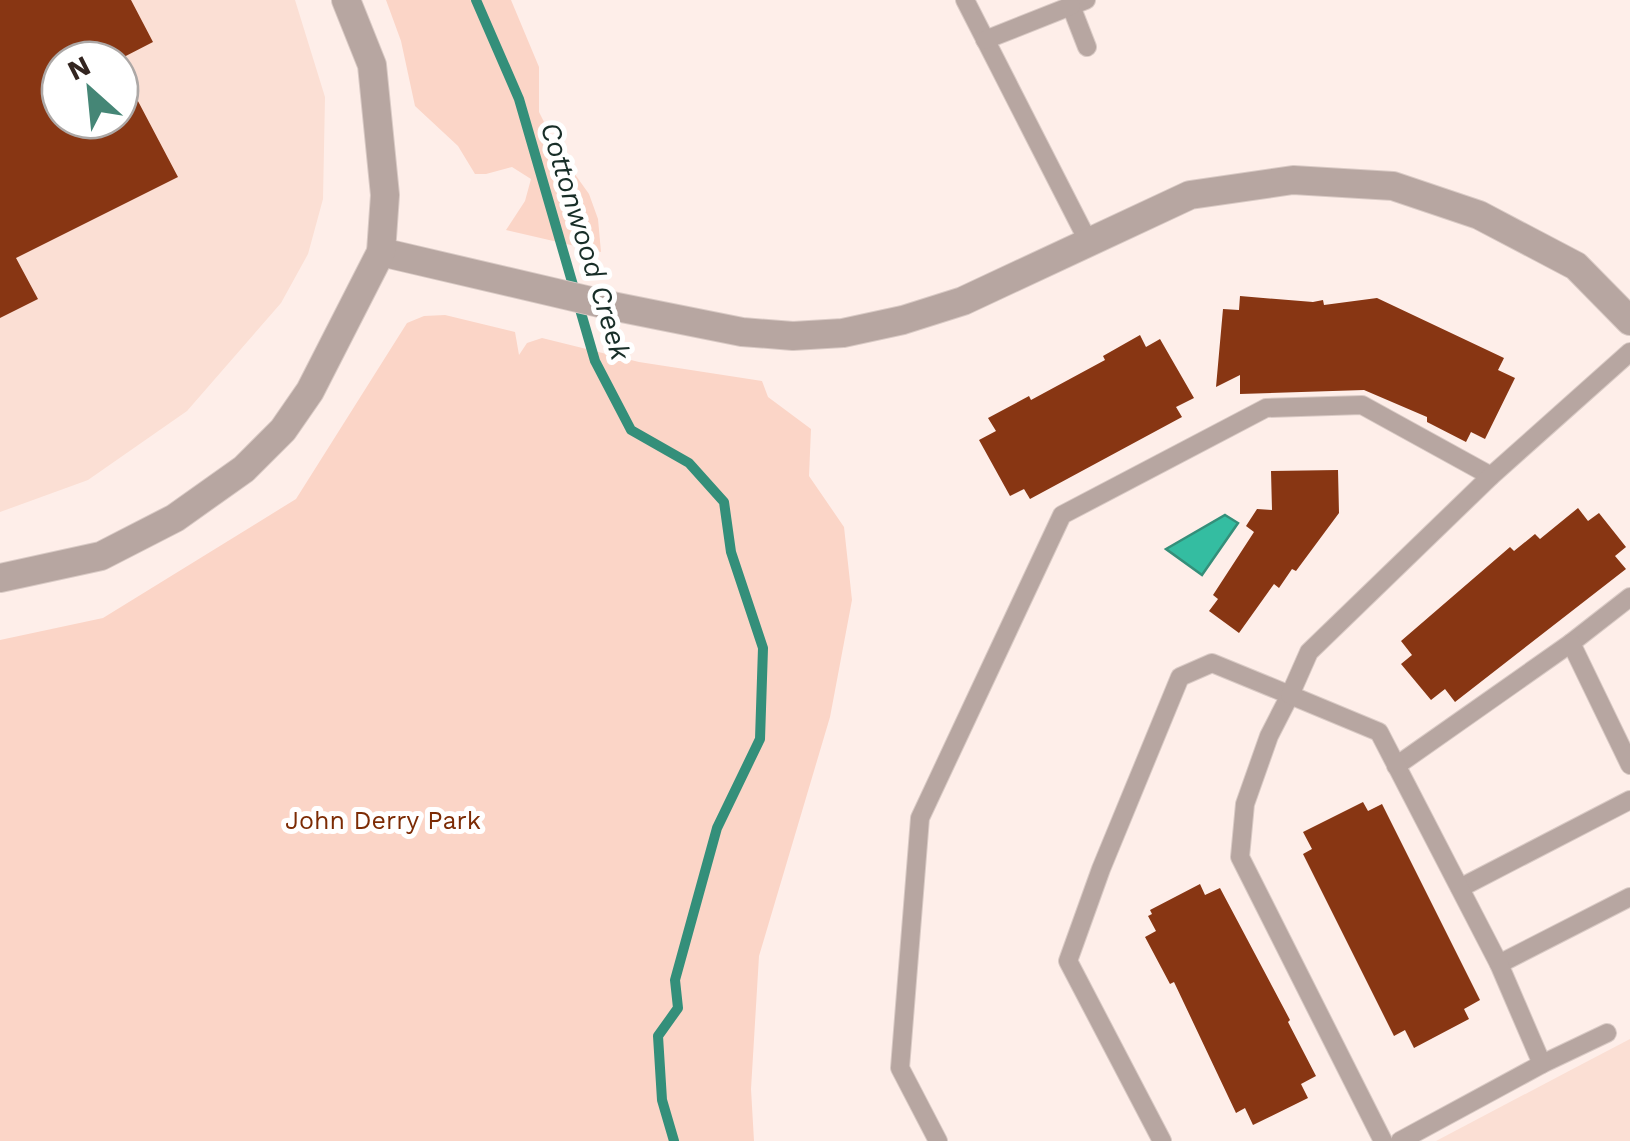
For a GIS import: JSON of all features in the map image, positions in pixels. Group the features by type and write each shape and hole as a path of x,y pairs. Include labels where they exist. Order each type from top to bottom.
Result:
{"street":[{"path":"0,578 100,556 176,518 244,469 298,412 381,252 385,194 372,66 346,0"},
{"path":"381,252 612,306 768,335 843,333 964,301 1190,194 1293,180 1393,186 1479,215 1576,266 1630,320"}],"lane":[{"path":"964,0 1088,242"},
{"path":"985,40 1079,3 1087,47"},
{"path":"1383,1141 1240,858 1244,804 1269,736 1309,652 1491,476 1630,352"},
{"path":"938,1141 900,1068 920,818 1062,514 1266,408 1362,405 1491,476"},
{"path":"1396,766 1571,643 1630,596"},
{"path":"1571,643 1630,764"},
{"path":"1162,1141 1068,961 1101,868 1180,677 1212,663 1380,732 1499,964 1542,1064"},
{"path":"1460,888 1630,800"},
{"path":"1499,964 1630,897"},
{"path":"1400,1141 1607,1033"}],"shaded area":[{"path":"0,0 295,0 325,97 323,199 308,254 281,303 187,411 88,480 0,512"},
{"path":"1225,515 1238,523 1202,575 1166,549"},
{"path":"1630,1039 1630,1141 1436,1141 1567,1072"}],"green space":[{"path":"386,0 511,0 539,67 539,112 559,152 589,194 598,219 601,252 506,230 525,201 531,179 512,167 475,174 458,146 415,106 401,41"},
{"name":"John Derry Park","path":"445,315 515,332 519,355 527,343 542,338 639,362 762,381 768,397 811,429 809,476 844,527 852,600 830,717 759,956 751,1089 754,1141 0,1141 0,640 103,618 296,499 407,323 424,316"}],"building":[{"path":"0,0 131,0 153,42 140,49 140,40 40,40 40,140 140,140 140,105 178,177 16,258 38,299 0,318"},
{"path":"1240,296 1323,300 1324,305 1377,298 1504,358 1498,370 1515,378 1485,439 1471,432 1466,442 1427,422 1427,417 1364,390 1240,394 1240,375 1216,387 1223,309 1239,310"},
{"path":"1140,335 1146,347 1160,339 1194,398 1176,407 1182,417 1030,499 1024,489 1010,496 979,440 996,431 988,418 1105,360 1103,356"},
{"path":"1338,470 1339,513 1296,571 1292,569 1279,588 1274,584 1239,633 1209,611 1218,599 1213,595 1254,532 1246,526 1257,509 1272,510 1271,471"},
{"path":"1578,508 1588,521 1599,513 1626,547 1615,556 1626,569 1455,702 1445,689 1431,700 1401,664 1412,655 1401,641 1510,547 1514,551 1535,534 1540,539"},
{"path":"1363,802 1368,811 1382,804 1480,1000 1464,1009 1469,1019 1414,1048 1405,1030 1394,1036 1303,854 1312,849 1303,832"},
{"path":"1200,884 1205,895 1220,888 1316,1076 1301,1084 1308,1098 1253,1125 1245,1108 1236,1113 1174,982 1170,984 1145,937 1156,931 1148,916 1152,914 1150,910"}],"waterway":[{"name":"Cottonwood Creek","path":"476,0 519,99 595,361 631,430 689,463 724,502 731,552 763,648 760,739 717,828 675,980 678,1008 658,1036 662,1100 674,1141"}]}
